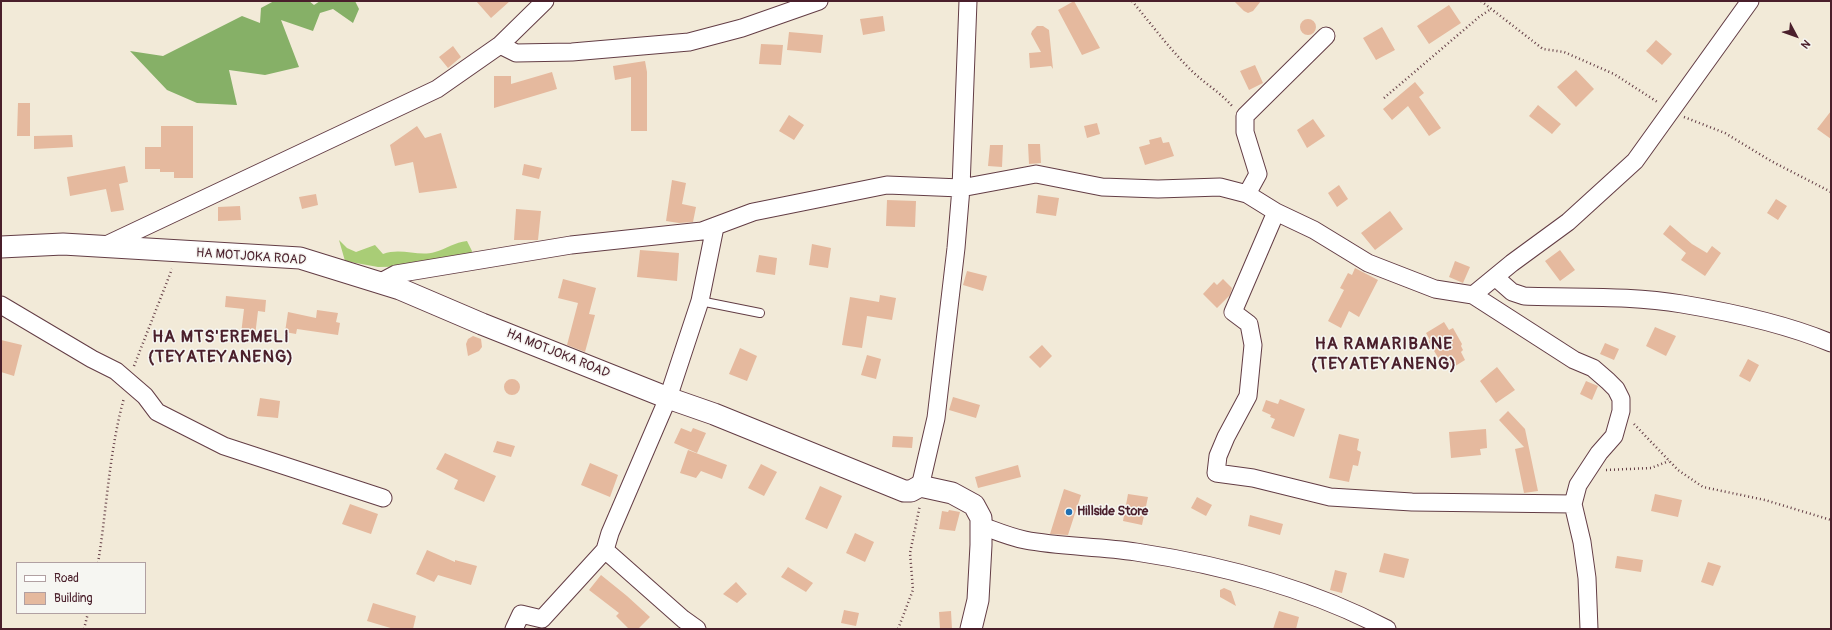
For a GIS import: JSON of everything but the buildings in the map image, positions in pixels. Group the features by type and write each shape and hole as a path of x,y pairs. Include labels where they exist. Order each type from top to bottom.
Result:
{"street":[{"path":"101,246 117,241 437,89 500,45 545,1"},
{"path":"500,45 516,53 572,52 689,42 742,28 819,1"},
{"path":"920,487 922,470 936,418 961,188 968,1"},
{"path":"1473,295 1568,222 1635,161 1750,1"},
{"path":"1248,194 1258,174 1245,132 1245,116 1326,36"},
{"path":"381,282 396,274 571,245 702,231 753,212 887,185 961,188 1036,174 1102,187 1220,187 1248,194 1276,212 1314,230 1368,263 1435,289 1473,295 1574,360 1593,368 1616,389 1622,399 1621,411 1614,436 1599,453 1578,485 1573,504 1582,542 1587,578 1588,629"},
{"path":"1276,212 1233,312 1249,324 1253,345 1248,396 1226,437 1218,456 1216,473 1253,478 1330,498 1412,502 1523,502 1573,504"},
{"path":"514,629 521,614 542,619 605,550 610,533 668,398 700,301 714,226"},
{"name":"HA MOTJOKA ROAD","path":"1,247 63,244 300,258 381,282 668,398 714,414 904,491 911,491 920,487 952,493 974,505 981,518 982,526 978,600 971,629"},
{"path":"1495,277 1512,292 1524,296 1634,299 1681,304 1806,332 1831,342"},
{"path":"1,305 92,359 116,371 145,396 157,412 224,446 383,498"},
{"path":"982,526 1025,540 1136,552 1224,568 1318,598 1358,614 1387,629"},
{"path":"605,550 682,619 697,629"}],"lane":[{"path":"700,301 760,313"}],"path":[{"path":"1132,1 1171,50 1195,74 1245,116"},
{"path":"1482,1 1543,49 1564,52 1614,74 1671,112 1725,133 1771,161 1831,192"},
{"path":"1384,98 1491,8"},
{"path":"1621,411 1678,470 1704,487 1765,500 1831,520"},
{"path":"1587,471 1651,468 1669,461"},
{"path":"898,629 913,590 910,553 920,506 920,487"},
{"path":"84,629 88,614"}],"green space":[{"path":"274,1 309,1 314,5 320,1 355,1 359,9 353,23 333,9 320,13 313,31 281,20 299,67 265,75 229,70 237,105 197,103 167,90 130,51 163,56 242,16 260,23 261,8"},
{"path":"339,240 347,248 356,252 375,245 383,254 396,251 429,253 467,241 472,251 471,256 428,266 378,267 345,261"}],"place":[{"name":"Hillside Store","path":"1069,512"}],"district":[{"name":"HA MTS'EREMELI (TEYATEYANENG)","path":"221,348"},
{"name":"HA RAMARIBANE (TEYATEYANENG)","path":"1384,355"}]}
